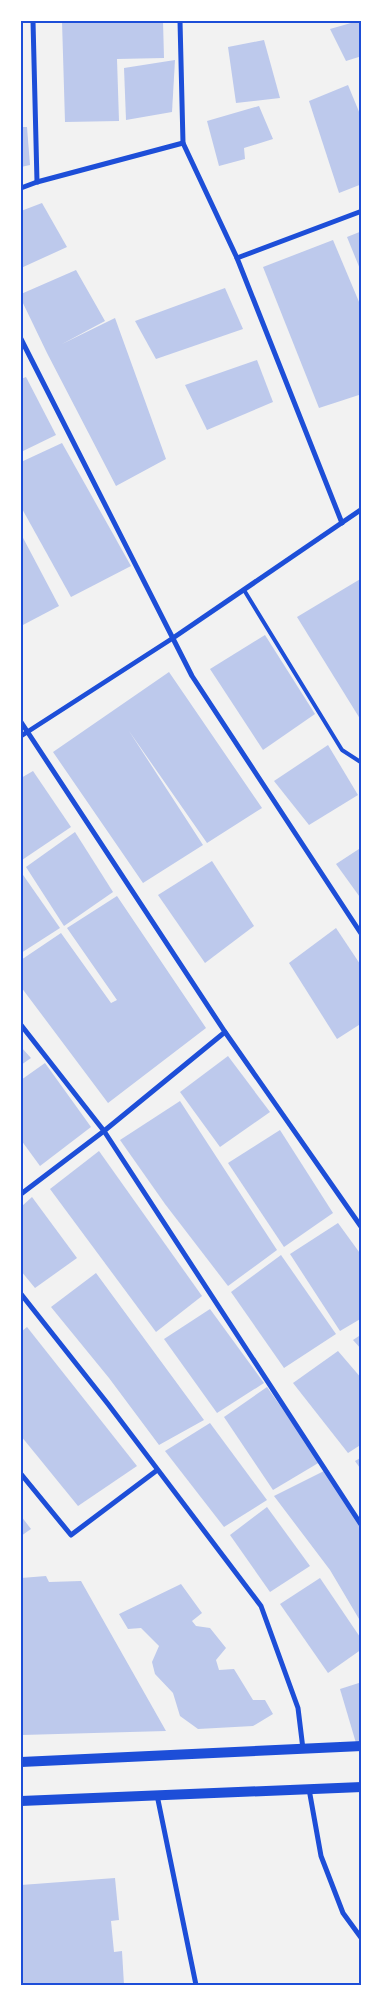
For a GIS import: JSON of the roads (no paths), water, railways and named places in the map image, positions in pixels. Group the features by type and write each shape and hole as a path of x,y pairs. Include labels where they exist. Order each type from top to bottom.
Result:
{"main road":[{"path":"21,1762 362,1746"},
{"path":"21,1801 362,1787"}],"street":[{"path":"33,21 37,182"},
{"path":"180,21 183,143 237,258 342,523"},
{"path":"21,188 183,143"},
{"path":"237,258 362,211"},
{"path":"21,339 192,676 362,935"},
{"path":"21,736 172,638 362,509"},
{"path":"21,722 225,1032 362,1228"},
{"path":"21,1025 104,1130 362,1526"},
{"path":"21,1194 225,1032"},
{"path":"21,1294 108,1404 156,1471 261,1606 298,1708 303,1749"},
{"path":"21,1474 71,1535 156,1471"},
{"path":"309,1789 321,1856 343,1913 362,1939"},
{"path":"157,1795 196,1985"}],"lane":[{"path":"244,590 342,750 362,763"}]}
